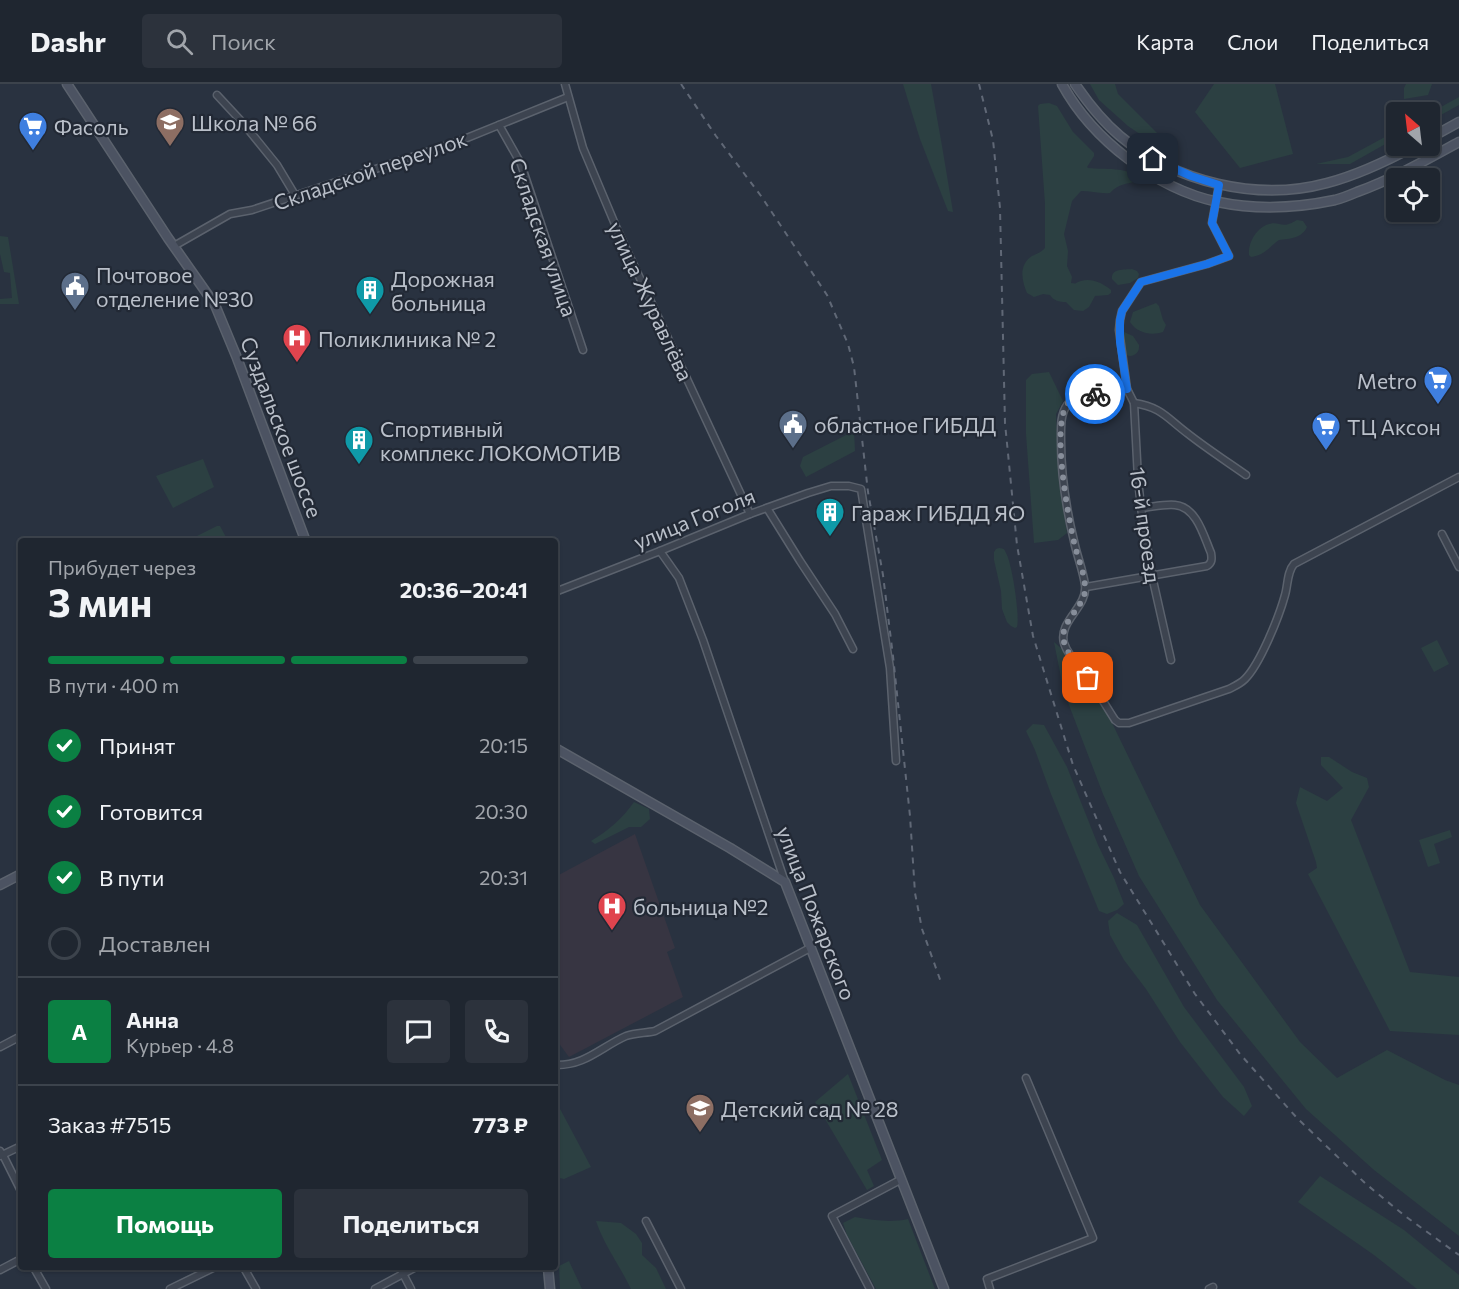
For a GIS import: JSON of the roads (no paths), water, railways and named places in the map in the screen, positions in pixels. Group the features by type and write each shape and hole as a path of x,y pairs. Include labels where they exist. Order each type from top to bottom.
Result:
{"main road":[{"name":"Суздальское шоссе","path":"67,84 214,305 237,358 304,538"},
{"path":"1062,84 1068,96 1091,126 1114,148 1141,168 1197,196 1240,205 1290,207 1337,200 1398,175 1459,142"},
{"path":"1075,84 1094,111 1120,136 1153,159 1191,176 1219,185 1251,190 1283,190 1325,184 1362,172 1395,156"},
{"path":"1440,132 1459,122"},
{"path":"558,750 785,882"},
{"path":"0,885 18,876"},
{"name":"улица Пожарского","path":"785,882 944,1289"},
{"path":"548,1270 550,1289"}],"street":[{"name":"улица Журавлёва","path":"565,84 583,148 617,229 750,514"},
{"path":"217,95 277,165 295,195"},
{"name":"Складской переулок","path":"174,246 230,214 252,210 457,142 568,98"},
{"name":"Складская улица","path":"499,125 521,164 583,350"},
{"path":"1216,201 1219,185"},
{"name":"16-й проезд","path":"1171,660 1152,576 1141,508 1134,403 1127,389 1119,330 1122,311 1138,285 1144,280 1229,256 1212,223 1216,201"},
{"path":"1127,389 1072,399 1065,407 1062,417 1062,480 1086,587 1082,600 1063,631 1064,643 1119,723 1129,723 1239,684 1255,665 1266,643 1283,604 1293,564 1459,477"},
{"path":"1134,403 1145,404 1165,414 1246,475"},
{"name":"улица Гоголя","path":"558,591 750,514 831,486 861,489 890,668 896,761"},
{"path":"1086,587 1210,564 1211,554 1193,516 1176,505 1141,508"},
{"path":"767,508 835,614 854,649"},
{"path":"1442,534 1459,567"},
{"name":"улица Пожарского","path":"660,551 679,578 703,640 785,882"},
{"path":"558,1065 567,1065 590,1058 628,1036 655,1031 810,948"},
{"path":"0,1047 18,1038"},
{"path":"990,1289 987,1279 1093,1238 1026,1078"},
{"path":"18,1147 1,1154 18,1185"},
{"path":"870,1289 832,1216 900,1180"},
{"path":"646,1221 681,1289"},
{"path":"0,1270 18,1261"},
{"path":"35,1270 46,1289"},
{"path":"170,1289 209,1270"},
{"path":"245,1270 256,1289"},
{"path":"375,1289 402,1270 411,1289"}],"railway":[{"path":"681,84 761,196 827,295 848,344 854,367 868,492 883,575 893,656 910,816 915,893 922,929 942,985"},
{"path":"979,84 993,140 1000,208 1005,423 1017,545 1033,636 1073,765 1120,872 1195,994 1240,1054 1297,1118 1366,1184 1459,1255"}],"place":[{"name":"Школа № 66","path":"170,148"},
{"name":"Фасоль","path":"33,152"},
{"name":"Почтовое отделение №30","path":"75,312"},
{"name":"Дорожная больница","path":"370,316"},
{"name":"Поликлиника № 2","path":"297,364"},
{"name":"Metro","path":"1438,406"},
{"name":"областное ГИБДД","path":"793,450"},
{"name":"ТЦ Аксон","path":"1326,452"},
{"name":"Спортивный комплекс ЛОКОМОТИВ","path":"359,466"},
{"name":"Гараж ГИБДД ЯО","path":"830,538"},
{"name":"больница №2","path":"612,932"},
{"name":"Детский сад № 28","path":"700,1134"}]}
